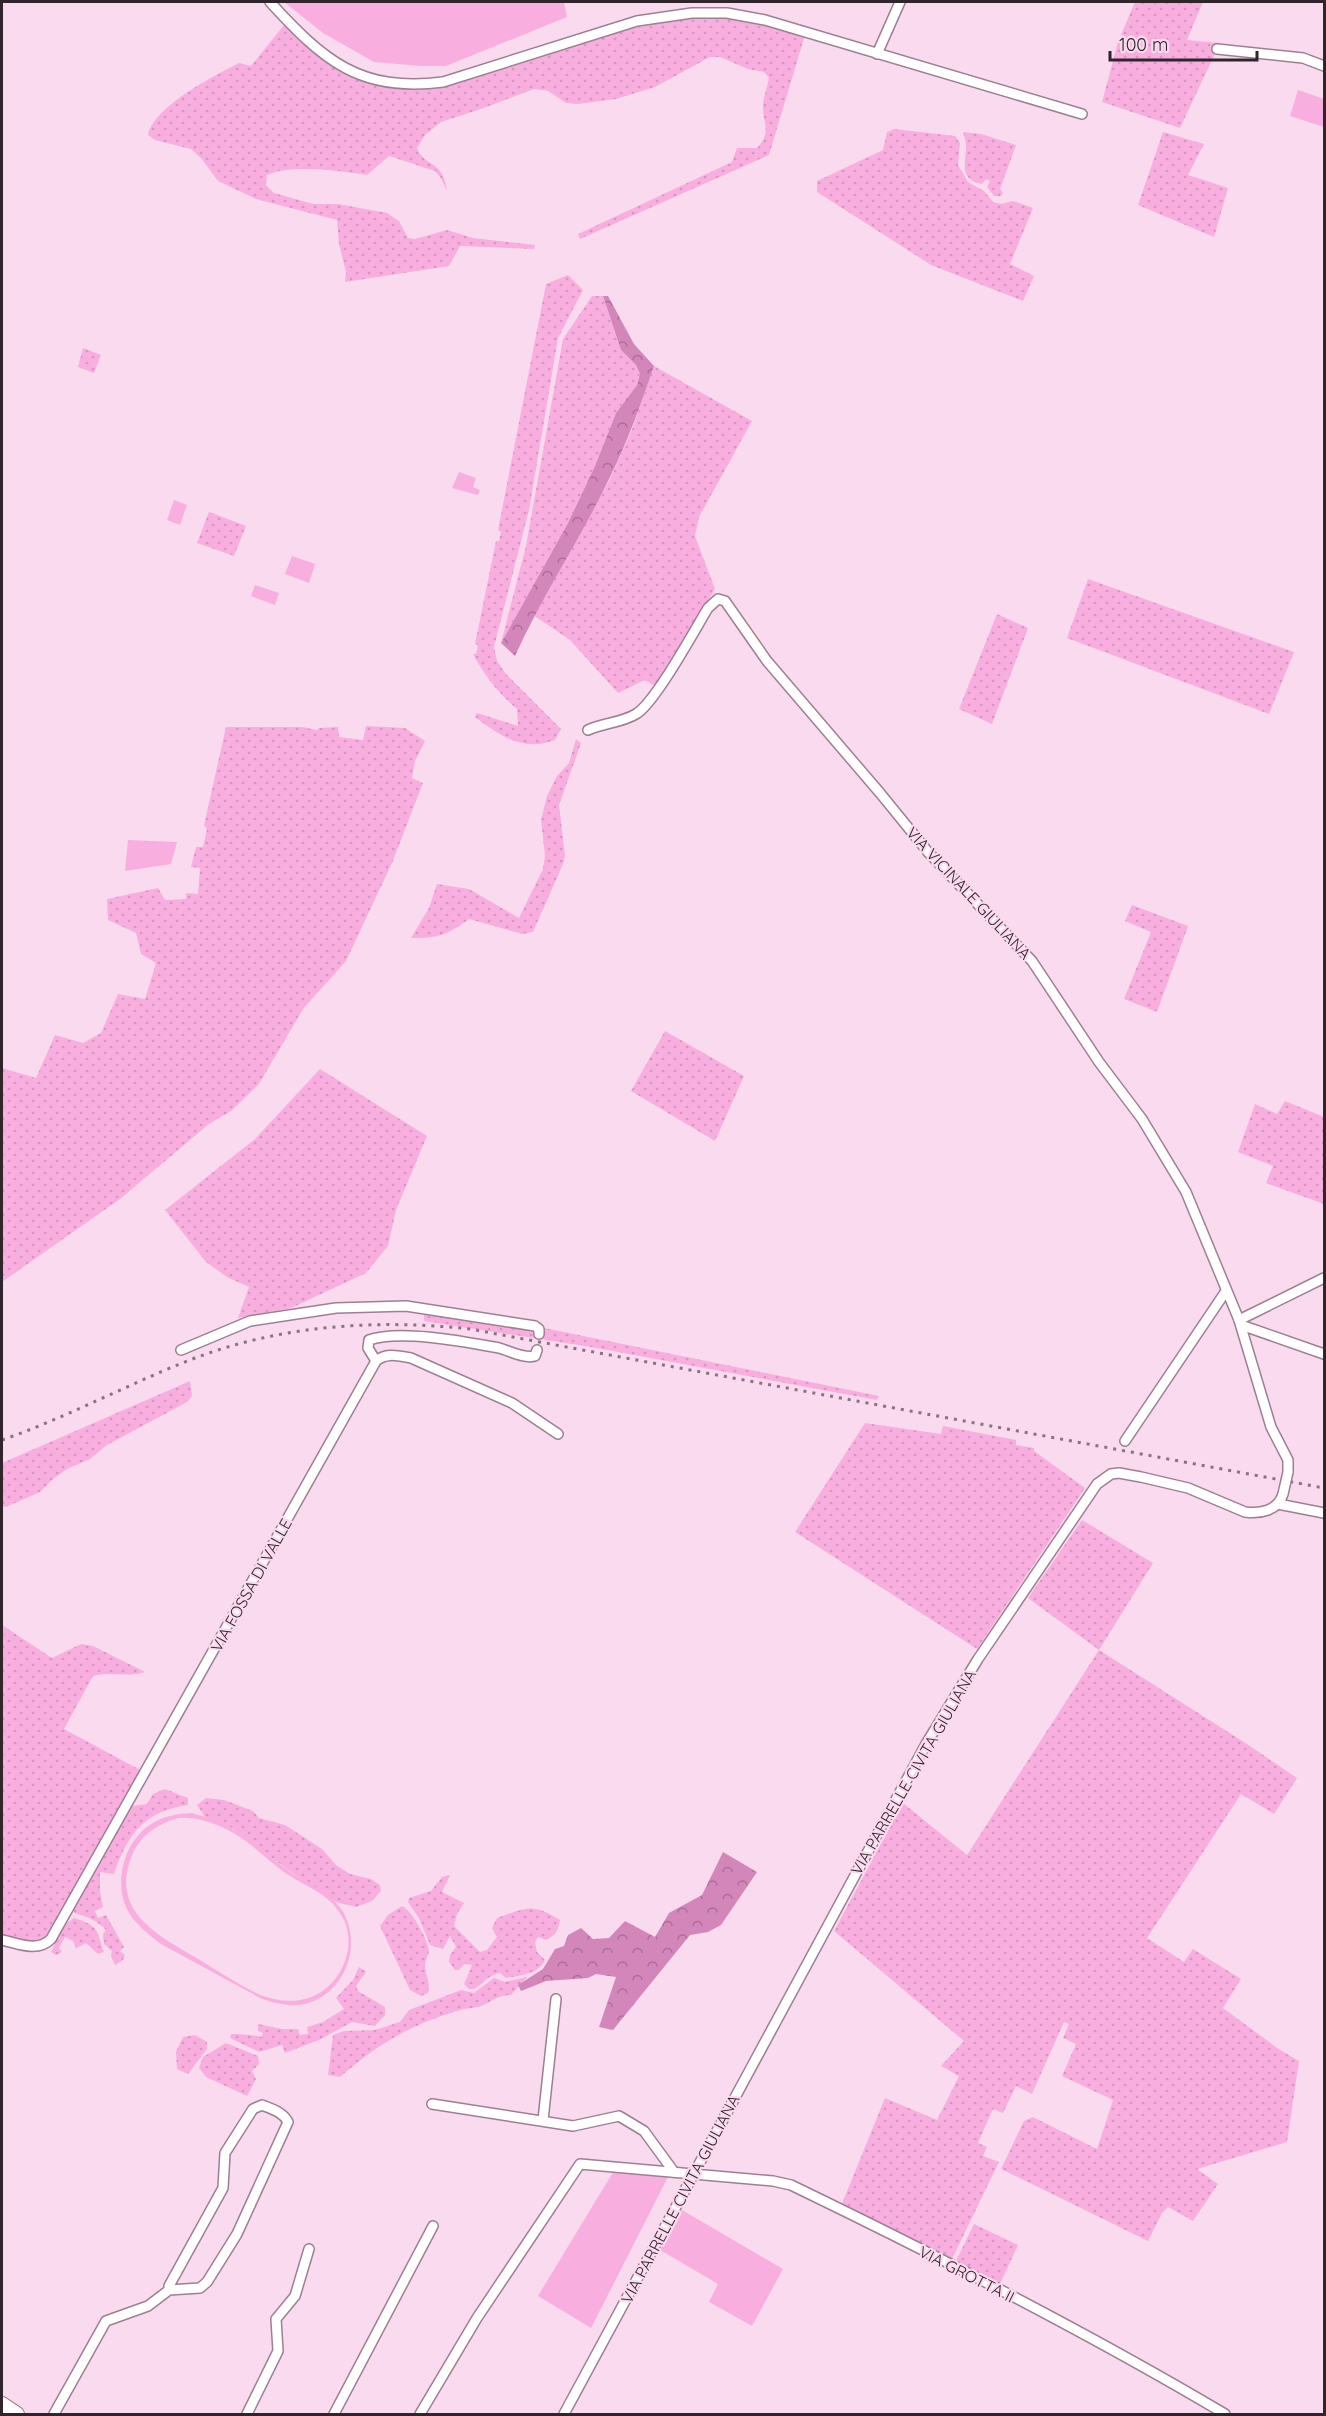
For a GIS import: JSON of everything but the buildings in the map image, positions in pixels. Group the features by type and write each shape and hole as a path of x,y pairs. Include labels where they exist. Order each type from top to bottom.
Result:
{"street":[{"path":"270,2 332,61 365,78 397,84 421,85 443,82 637,21 692,13 727,13 765,20 1082,114"},
{"path":"878,54 900,2"},
{"path":"1217,49 1303,58 1324,66"},
{"name":"VIA VICINALE GIULIANA","path":"588,730 598,725 628,719 639,713 651,699 708,608 718,599 725,601 767,661 928,852 1007,933 1044,978 1088,1046 1132,1104 1175,1171 1186,1192 1240,1322"},
{"path":"1240,1322 1324,1278"},
{"path":"1125,1441 1226,1291"},
{"path":"181,1350 250,1321 336,1308 406,1306 535,1326 539,1329 539,1334"},
{"path":"1240,1322 1324,1354"},
{"path":"1240,1322 1271,1427 1288,1460 1288,1472 1278,1504 1324,1513"},
{"path":"537,1350 535,1356 530,1357 501,1349 446,1340 379,1337 369,1340 368,1348 376,1361 380,1357 394,1355 411,1358 512,1403 558,1434"},
{"name":"VIA FOSSA DI VALLE","path":"2,1940 32,1947 46,1944 51,1939 376,1361"},
{"name":"VIA PARRELLE CIVITA GIULIANA","path":"564,2415 873,1839 946,1709 1097,1484 1111,1474 1119,1473 1188,1488 1245,1512 1262,1512 1278,1504"},
{"path":"543,2120 556,1999"},
{"path":"432,2104 573,2126 619,2116 644,2131 674,2172"},
{"path":"54,2415 106,2321 148,2306 169,2290 200,2288 207,2282 237,2234 288,2122 274,2109 262,2105 254,2109 225,2153 223,2188 169,2286 169,2290"},
{"name":"VIA GROTTA II","path":"420,2415 477,2318 580,2164 791,2185 1063,2322 1156,2373 1225,2415"},
{"path":"334,2415 432,2226"},
{"path":"248,2415 278,2351 276,2319 295,2296 309,2249"},
{"path":"2,2404 17,2415"}],"shaded area":[{"path":"284,2 564,2 567,17 446,66 421,66 374,62 323,33"},
{"path":"1135,2 1203,2 1187,40 1220,43 1180,128 1102,102 1118,42"},
{"path":"692,17 749,22 805,35 769,155 580,239 578,234 732,162 737,148 757,148 762,142 766,128 763,104 769,78 764,72 748,69 720,57 710,57 655,87 616,99 578,104 566,103 548,91 534,89 441,122 425,135 417,148 424,159 442,174 447,191 435,171 389,156 367,175 303,169 267,175 266,185 274,193 313,204 338,204 387,213 399,221 408,238 415,239 447,230 473,238 535,245 534,249 460,246 449,266 345,282 346,272 339,244 337,220 256,199 218,181 201,158 191,149 155,140 148,135 161,113 186,93 239,63 251,66 284,25 323,60 347,76 381,85 428,88 613,32"},
{"path":"1298,90 1324,99 1324,127 1290,116"},
{"path":"894,129 955,136 960,143 958,165 968,182 984,191 993,202 1001,204 1013,201 1033,208 1010,264 1034,276 1023,301 931,265 817,192 817,181 883,150 887,132"},
{"path":"963,132 981,134 1016,145 1000,189 1003,193 1001,196 994,196 987,187 990,181 986,179 982,184 974,182 966,174 966,144"},
{"path":"1163,132 1204,144 1188,175 1228,188 1214,237 1138,205"},
{"path":"568,275 583,290 558,338 529,510 494,647 497,661 506,674 561,729 555,740 533,744 522,743 503,736 475,717 477,713 518,726 517,709 492,684 473,654 476,654 478,645 475,644 496,541 499,541 501,532 498,530 546,284"},
{"path":"592,296 603,296 621,350 636,365 640,374 637,385 616,413 595,466 568,523 501,643 526,546 563,339"},
{"path":"83,348 101,355 94,373 78,367"},
{"path":"654,366 752,421 699,517 695,536 715,589 655,686 645,680 618,693 570,640 533,615 610,479 631,432"},
{"path":"459,472 476,478 473,487 480,490 478,495 452,488"},
{"path":"174,500 187,505 180,525 167,520"},
{"path":"209,512 246,526 234,556 197,543"},
{"path":"292,556 315,564 309,583 285,574"},
{"path":"1088,579 1294,652 1269,714 1067,638"},
{"path":"255,585 279,593 275,605 251,596"},
{"path":"997,614 1028,628 992,724 959,709"},
{"path":"366,726 405,728 425,741 415,761 412,778 423,783 392,863 346,961 303,1009 259,1084 231,1111 209,1124 120,1199 2,1282 2,1068 36,1078 55,1035 83,1043 101,1033 118,994 145,999 156,963 141,954 136,933 108,920 107,899 158,888 165,900 186,899 186,893 198,894 200,868 191,867 196,847 203,847 207,829 204,825 226,727 302,727 317,730 338,727 339,737 363,740"},
{"path":"576,739 581,743 559,805 565,855 563,864 533,932 522,934 469,919 442,934 428,938 411,938 429,908 437,884 469,889 519,918 543,869 545,856 541,820 547,796 557,776 569,763"},
{"path":"128,840 177,842 171,864 125,871"},
{"path":"1132,905 1188,926 1157,1012 1124,999 1151,932 1125,921"},
{"path":"665,1031 744,1076 715,1141 631,1091"},
{"path":"320,1069 427,1136 396,1210 388,1246 366,1273 291,1308 238,1318 249,1287 227,1277 206,1262 165,1210 255,1139"},
{"path":"1285,1101 1324,1117 1324,1204 1266,1183 1273,1166 1238,1152 1255,1104 1277,1114"},
{"path":"424,1314 536,1329 543,1334 544,1328 879,1396 877,1400 591,1347 424,1321"},
{"path":"190,1381 192,1396 187,1402 107,1445 90,1459 67,1469 40,1492 6,1507 2,1506 2,1463"},
{"path":"865,1423 941,1434 943,1426 1016,1440 1016,1445 1034,1448 1034,1451 1085,1488 977,1649 795,1532"},
{"path":"1082,1520 1153,1563 1099,1650 1028,1598"},
{"path":"2,1625 52,1658 81,1644 93,1646 145,1672 93,1676 64,1729 142,1771 50,1936 33,1943 2,1936"},
{"path":"1099,1650 1297,1778 1274,1814 1241,1794 1147,1938 1184,1962 1193,1949 1241,1979 1223,2008 1280,2050 1299,2061 1287,2142 1197,2169 1218,2184 1193,2221 1168,2207 1162,2213 1148,2241 1001,2169 1024,2121 1033,2117 1097,2149 1113,2100 1062,2076 1076,2044 1063,2038 1069,2024 1064,2022 1032,2094 1016,2086 1003,2113 993,2109 978,2143 987,2147 983,2156 999,2162 951,2261 841,2206 885,2098 937,2120 959,2076 941,2066 964,2041 834,1931 903,1803 967,1855"},
{"path":"165,1789 188,1798 188,1805 172,1808 149,1819 139,1827 125,1847 114,1874 100,1872 103,1907 95,1911 98,1918 106,1915 124,1947 120,1951 125,1955 123,1960 115,1965 111,1956 112,1951 104,1944 103,1934 106,1930 92,1919 74,1913 74,1909 132,1806 147,1804 153,1794"},
{"path":"206,1798 224,1800 253,1811 259,1818 285,1825 322,1849 336,1865 350,1874 371,1879 380,1885 381,1891 372,1901 356,1907 336,1902 232,1828 205,1817 197,1805"},
{"path":"191,1813 210,1818 231,1828 289,1871 326,1894 338,1905 349,1925 350,1954 339,1980 330,1991 319,1999 299,2005 282,2004 260,1998 161,1944 141,1928 133,1918 126,1907 121,1885 128,1850 142,1831 156,1821 165,1817","holes":["184,1818 209,1822 235,1834 282,1870 334,1905 345,1922 348,1946 342,1969 326,1988 316,1995 293,2001 260,1995 170,1942 143,1921 133,1908 127,1894 126,1877 134,1850 149,1832 170,1821"]},
{"path":"450,1875 442,1892 464,1903 457,1914 454,1926 480,1952 487,1950 497,1937 492,1928 497,1918 522,1909 535,1909 560,1920 552,1936 546,1940 538,1937 535,1942 537,1952 545,1960 538,1969 506,1978 500,1973 495,1974 474,1989 469,1989 464,1984 472,1965 464,1964 459,1970 455,1970 449,1962 450,1955 456,1947 450,1936 443,1949 430,1945 419,1918 408,1902 409,1898 431,1891 442,1877"},
{"path":"402,1906 415,1919 428,1946 429,1953 425,1965 429,1989 428,1993 421,1996 410,1990 380,1926 388,1915"},
{"path":"74,1918 93,1926 104,1952 98,1954 86,1943 76,1948 73,1941 65,1937 59,1948 62,1952 56,1955 51,1952 64,1925"},
{"path":"359,1967 366,1972 356,1986 358,1991 385,2007 385,2015 375,2026 352,2022 319,2040 285,2053 282,2045 259,2052 230,2038 231,2034 262,2037 263,2033 258,2031 258,2024 282,2029 298,2029 300,2035 308,2034 307,2027 323,2022 344,2009 336,1998 353,1980"},
{"path":"527,1977 511,1995 501,1996 478,2007 464,2009 429,2021 383,2044 340,2077 328,2075 333,2035 344,2031 375,2030 400,2022 409,2010 461,1990 474,1993 494,1978 505,1982"},
{"path":"195,2035 207,2042 207,2049 188,2074 177,2069 176,2052 183,2037"},
{"path":"226,2043 258,2056 259,2064 252,2071 256,2079 247,2096 206,2077 199,2068 203,2057"},
{"path":"615,2169 669,2175 591,2328 538,2296"},
{"path":"682,2210 783,2269 752,2326 709,2302 718,2284 660,2250"},
{"path":"974,2224 1018,2245 999,2286 955,2263"}],"green space":[{"path":"603,296 608,296 634,344 654,366 617,463 515,656 501,643 568,523 595,466 616,413 637,385 640,374 636,365 621,350"},
{"path":"723,1852 757,1872 721,1925 708,1932 690,1935 613,2030 599,2027 616,1977 596,1974 588,1978 546,1981 521,1991 518,1985 543,1969 555,1949 564,1946 568,1935 581,1928 593,1939 609,1938 625,1921 655,1937 669,1913 702,1895"}],"railway":[{"path":"2,1440 195,1358 262,1338 330,1327 435,1326 470,1329 1324,1488"}]}
